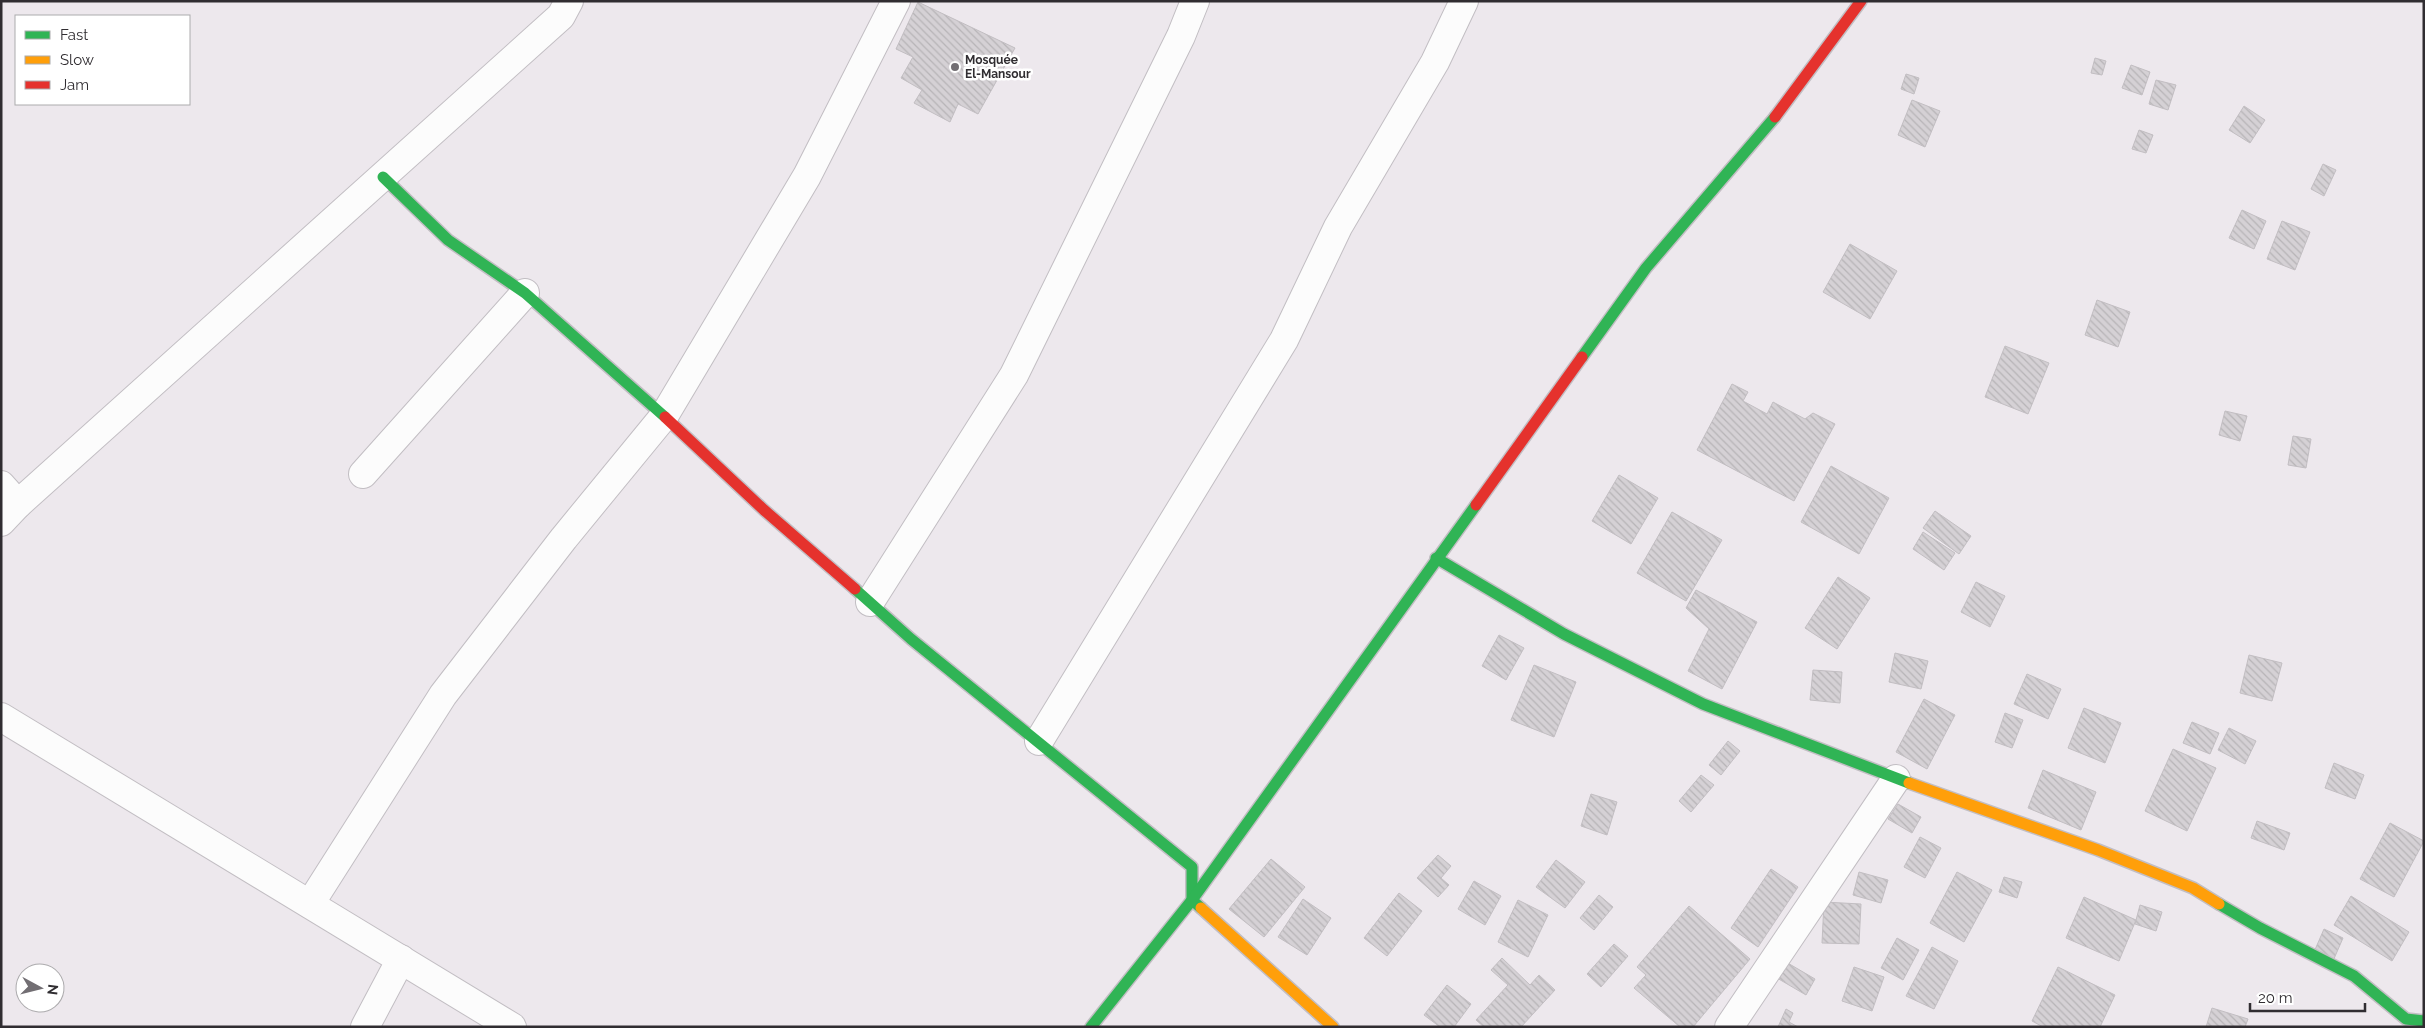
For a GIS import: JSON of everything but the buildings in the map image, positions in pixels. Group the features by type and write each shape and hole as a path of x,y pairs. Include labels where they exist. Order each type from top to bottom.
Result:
{"street":[{"path":"310,904 443,695 564,538 664,416 807,176 896,1"},
{"path":"870,602 1014,375 1180,36 1195,1"},
{"path":"1040,741 1284,340 1338,227 1435,62 1464,1"},
{"path":"1091,1027 1192,900 1646,268 1772,120 1861,1"},
{"path":"7,504 382,176 559,6"},
{"path":"382,176 448,240 525,292 664,416 764,510 911,639 1040,741 1192,866 1192,900 1333,1027"},
{"path":"363,474 525,292"},
{"path":"1436,558 1564,634 1703,704 1896,779 2098,850 2192,888 2260,928 2354,976 2410,1022"},
{"path":"1,717 512,1027"},
{"path":"1729,1027 1896,779"},
{"path":"365,1027 401,959"}],"traffic: fast":[{"path":"1582,357 1646,268 1775,117"},
{"path":"383,177 448,240 525,293 665,417"},
{"path":"1091,1027 1192,900 1476,505"},
{"path":"1436,558 1564,634 1703,704 1909,783"},
{"path":"855,589 911,639 1192,867 1192,900 1201,908"},
{"path":"2219,904 2260,928 2354,976 2406,1019 2424,1021"}],"traffic: slow":[{"path":"1909,783 2098,850 2193,888 2219,904"},
{"path":"1201,908 1333,1027"}],"traffic: jam":[{"path":"1775,117 1861,1"},
{"path":"1476,505 1582,357"},
{"path":"665,417 764,510 855,589"}],"place":[{"name":"Mosquée El-Mansour","path":"955,67"}]}
